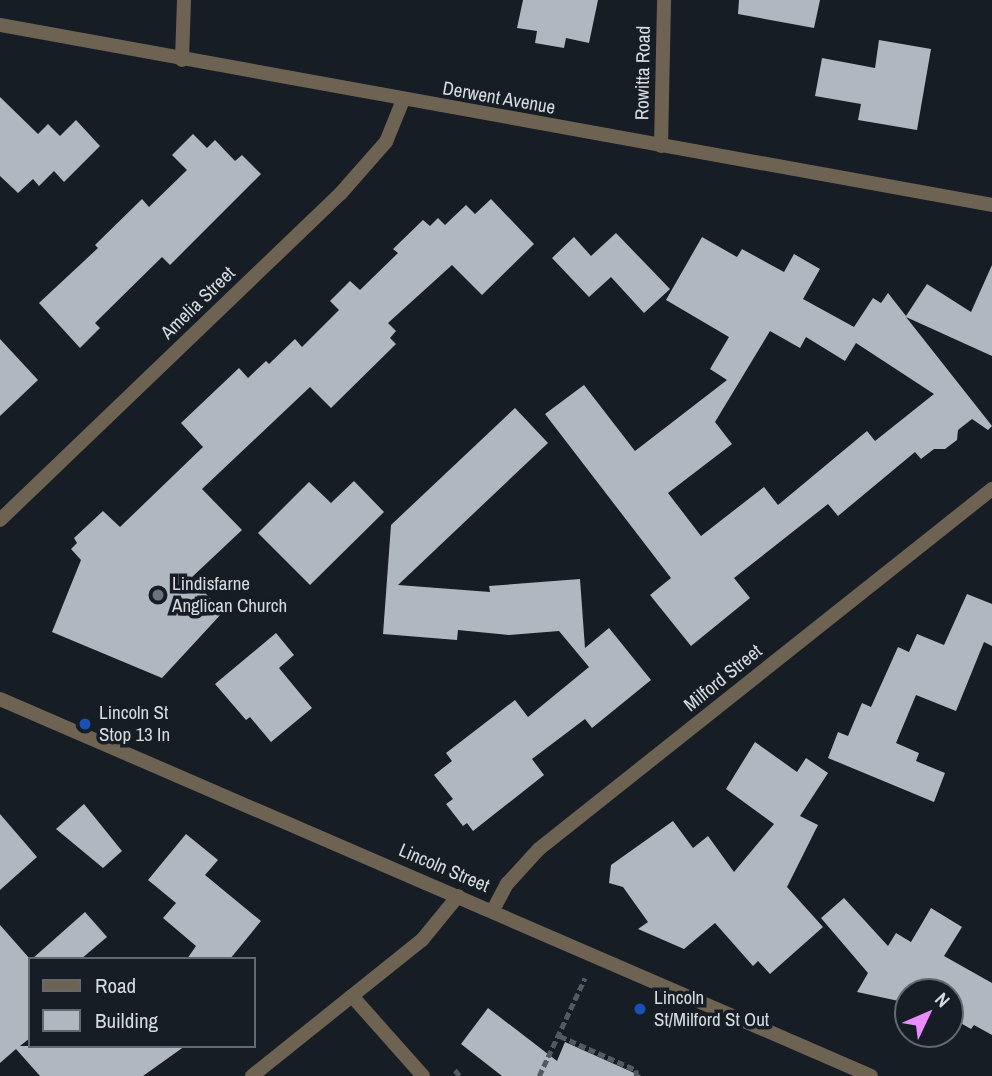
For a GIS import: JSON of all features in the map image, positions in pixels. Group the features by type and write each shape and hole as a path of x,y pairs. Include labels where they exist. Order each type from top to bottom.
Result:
{"street":[{"path":"182,60 184,0"},
{"name":"Rowitta Road","path":"661,146 664,0"},
{"name":"Derwent Avenue","path":"0,26 992,205"},
{"name":"Amelia Street","path":"0,520 341,194 386,142 403,100"},
{"name":"Milford Street","path":"493,911 507,884 539,849 992,489"},
{"name":"Lincoln Street","path":"0,699 871,1076"},
{"path":"252,1076 422,940 458,896"},
{"path":"352,996 424,1076"}],"path":[{"path":"539,1076 560,1036 595,955"},
{"path":"560,1036 636,1070 637,1076"},
{"path":"455,1070 460,1076"}],"building":[{"path":"523,0 598,0 589,43 566,38 564,48 535,43 537,31 517,28"},
{"path":"739,0 820,0 814,28 738,14"},
{"path":"879,40 931,49 917,130 858,120 861,104 815,96 822,58 875,68"},
{"path":"0,97 38,134 48,124 60,136 76,120 100,146 64,182 54,171 39,186 33,179 18,193 0,176"},
{"path":"193,134 207,148 215,140 235,161 242,155 261,174 170,265 162,257 95,323 100,328 80,348 39,303 98,248 95,245 142,199 149,207 187,170 172,155"},
{"path":"491,199 534,244 482,295 452,265 388,323 396,331 390,338 396,344 331,408 310,387 202,489 242,530 191,578 223,612 162,678 52,632 81,560 71,549 77,543 74,538 103,511 120,527 203,447 181,423 239,368 248,378 266,361 269,364 295,339 302,347 339,310 330,301 350,281 360,290 398,253 393,249 423,220 430,226 438,218 445,225 466,205 475,214"},
{"path":"616,233 670,289 644,313 611,277 589,297 552,258 574,237 591,256"},
{"path":"702,237 737,257 742,249 784,272 794,254 820,269 803,299 854,327 873,298 881,303 888,293 906,316 927,284 971,312 992,265 992,356 906,317 992,426 988,430 972,419 958,430 957,440 945,449 934,449 921,459 915,452 838,516 828,504 734,578 750,598 691,646 650,595 671,578 545,414 584,385 635,451 727,380 710,369 729,337 666,300","holes":["770,331 800,348 806,337 845,361 856,343 934,394 875,441 867,431 778,505 764,487 701,536 668,493 732,444 715,422"]},
{"path":"0,339 38,380 0,416"},
{"path":"515,408 548,443 398,585 490,592 489,586 580,579 585,648 609,628 651,680 592,728 585,719 532,759 544,775 473,831 467,823 463,826 446,804 453,799 434,775 452,761 446,753 515,700 528,717 589,667 559,631 509,635 458,630 457,640 383,634 391,525"},
{"path":"354,481 384,512 310,585 258,533 309,482 331,503"},
{"path":"967,594 992,604 992,646 984,642 956,711 916,695 896,743 919,753 916,761 945,773 934,802 828,758 838,732 848,736 862,703 871,707 898,647 909,652 917,634 944,645"},
{"path":"276,633 294,655 279,668 312,708 271,742 250,717 246,720 215,684"},
{"path":"755,742 797,772 806,758 828,773 800,816 818,825 787,887 823,927 770,974 758,961 753,966 715,923 684,949 638,929 648,922 623,887 609,883 611,865 673,821 693,848 708,836 734,872 774,824 726,789"},
{"path":"84,804 122,851 103,868 56,829"},
{"path":"0,814 37,857 0,890"},
{"path":"186,834 218,860 205,875 261,921 232,957 188,957 196,946 163,918 176,903 148,880"},
{"path":"844,898 888,946 896,933 911,942 931,908 962,927 944,956 992,983 992,1035 974,1025 971,1029 964,1025 964,978 894,978 894,1000 857,992 868,973 821,918"},
{"path":"85,912 107,937 83,957 34,957"},
{"path":"0,925 28,957 28,1040 20,1046 182,1048 143,1076 40,1076 16,1049 0,1063"},
{"path":"488,1008 557,1061 565,1042 641,1076 502,1076 461,1044"}],"place":[{"name":"Lindisfarne Anglican Church","path":"158,595"},
{"name":"Lincoln St Stop 13 In","path":"85,724"},
{"name":"Lincoln St/Milford St Out","path":"640,1009"}]}
